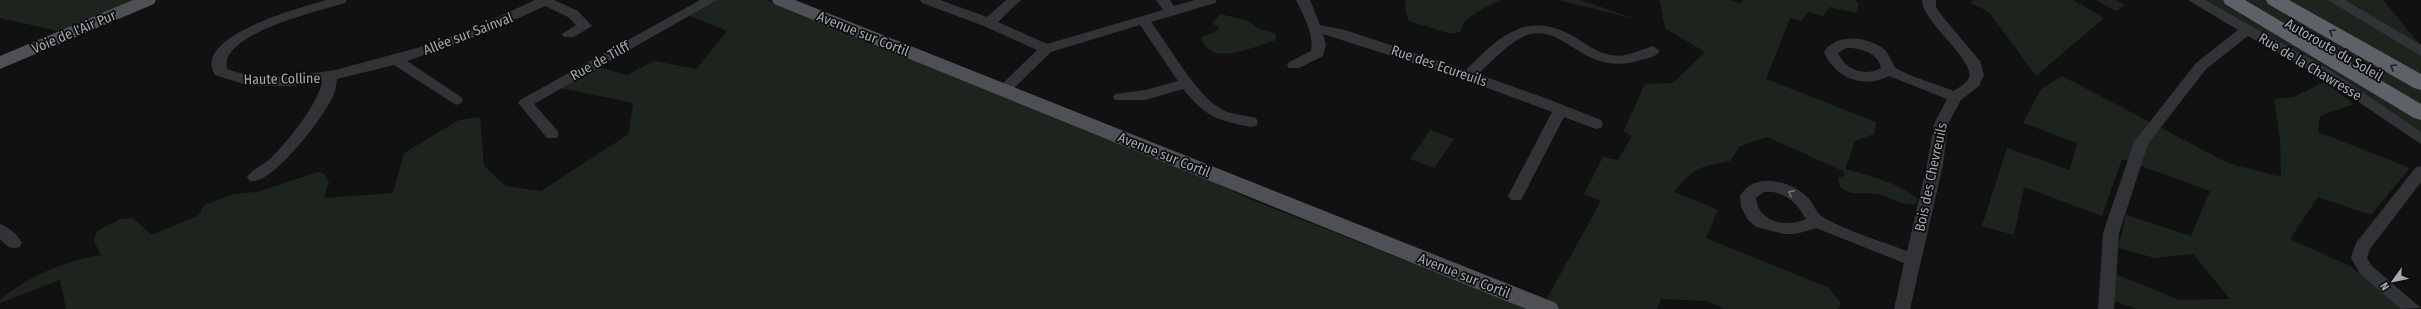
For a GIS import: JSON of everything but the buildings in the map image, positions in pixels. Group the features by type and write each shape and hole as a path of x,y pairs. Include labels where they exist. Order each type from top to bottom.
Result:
{"highway":[{"path":"2232,0 2421,113"},
{"name":"Autoroute du Soleil","path":"2247,0 2421,100"},
{"name":"Autoroute du Soleil","path":"2275,0 2421,83"}],"main road":[{"name":"Voie de l'Air Pur","path":"0,63 148,0"},
{"name":"Avenue sur Cortil","path":"780,0 1548,309"}],"street":[{"name":"Haute Colline","path":"330,77 275,81 236,80 220,72 218,67 222,52 237,38 260,26 340,0"},
{"name":"Allée sur Sainval","path":"330,77 396,60 485,29 544,0 573,14 585,26 569,34"},
{"name":"Rue de Tilff","path":"552,134 526,103 710,0"},
{"path":"927,0 989,23 1046,49"},
{"path":"989,23 1014,0"},
{"path":"1163,0 1171,11"},
{"path":"1003,91 1046,49 1210,0"},
{"path":"1294,65 1318,53 1319,45 1315,28 1303,0"},
{"name":"Bois des Chevreuils","path":"1902,309 1935,165 1941,124 1955,97 1974,83 1977,75 1975,64 1937,19 1929,7 1929,0"},
{"name":"Rue de la Chawresse","path":"2195,0 2328,75 2421,139"},
{"path":"2335,0 2421,51"},
{"path":"1143,20 1188,83 1208,108 1219,114 1251,122"},
{"name":"Rue des Ecureuils","path":"1315,28 1340,33 1468,76 1540,101 1596,124"},
{"path":"1468,76 1518,33 1532,29 1557,34 1603,58 1612,60 1630,59 1653,51"},
{"path":"2106,309 2111,233 2141,142 2201,66 2248,29"},
{"name":"Allée sur Sainval","path":"396,60 456,100"},
{"path":"1888,70 1955,97"},
{"path":"255,177 276,162 317,111 328,92 330,77"},
{"path":"1120,97 1145,95 1188,83"},
{"path":"1516,196 1560,110"},
{"path":"2413,309 2366,270 2359,258 2362,247 2421,171"},
{"path":"1816,221 1913,260"},
{"path":"0,230 14,243"}],"shaded area":[{"path":"0,0 136,0 63,32 0,18"},
{"path":"717,0 767,0 1001,92 1173,163 1250,199 1528,309 66,309 60,280 0,303 0,300 11,291 35,277 74,261 101,255 94,241 97,231 121,219 133,218 152,235 199,215 204,205 233,194 257,192 318,172 325,174 329,182 324,198 393,193 404,153 459,120 480,117 484,166 506,186 541,191 629,134 633,103 560,88 595,66 627,75 654,61 696,69 727,31 688,15"},
{"path":"1405,0 1500,0 1471,16 1462,26 1461,31 1451,34 1409,21 1406,13"},
{"path":"1558,0 1581,0 1635,19"},
{"path":"1660,0 1731,0 1740,4 1743,0 1854,0 1859,3 1856,13 1829,7 1823,16 1808,12 1801,21 1790,18 1766,79 1876,122 1874,134 1855,141 1845,169 1873,177 1901,188 1917,198 1917,203 1908,204 1898,202 1883,195 1873,193 1852,193 1847,191 1839,185 1838,178 1844,176 1843,171 1767,137 1740,146 1730,161 1704,167 1693,172 1674,192 1718,210 1706,238 1829,288 1841,303 1838,309 1725,309 1707,301 1661,299 1657,309 1541,309 1601,201 1584,194 1603,157 1618,160 1632,136 1623,132 1645,84 1673,83 1705,52 1665,28"},
{"path":"1973,0 2073,0 2104,18 2036,76 1989,12 1971,3"},
{"path":"2096,0 2116,0 2125,5 2116,11"},
{"path":"2201,0 2383,0 2421,46 2421,132"},
{"path":"1220,14 1249,21 1259,29 1274,33 1277,37 1274,41 1233,53 1223,54 1213,52 1206,47 1201,37 1215,32 1219,28 1212,23"},
{"path":"2062,76 2228,163 2281,177 2280,138 2274,99 2294,97 2324,82 2354,104 2320,116 2318,132 2410,168 2371,215 2318,197 2290,239 2350,266 2402,309 2137,309 2114,301 2115,274 2179,300 2230,299 2193,254 2155,258 2118,248 2126,215 2191,236 2210,191 2122,159 2102,216 2024,187 2014,235 1982,226 2007,148 2070,170 2077,143 2023,123 2041,89"},
{"path":"1430,130 1454,139 1434,168 1410,159"}]}
